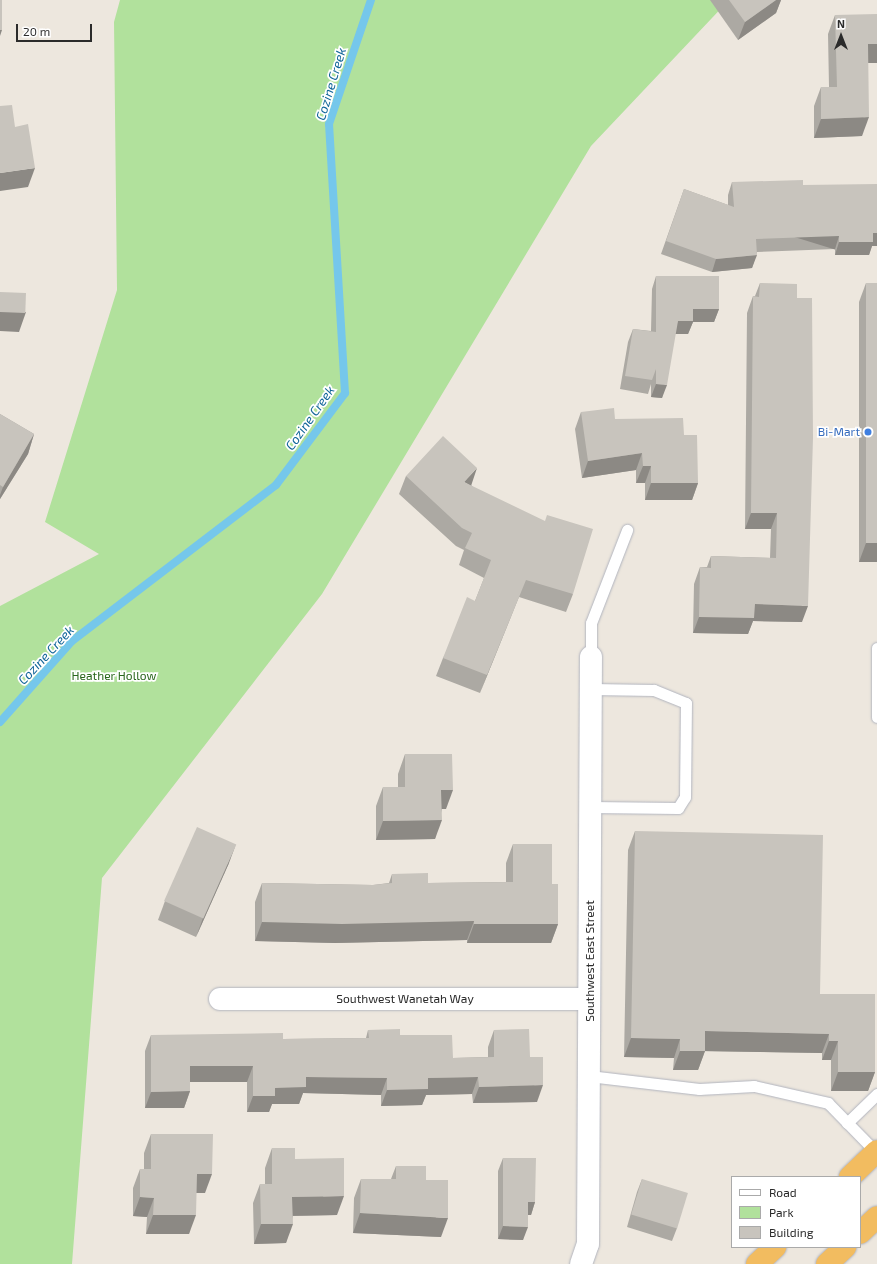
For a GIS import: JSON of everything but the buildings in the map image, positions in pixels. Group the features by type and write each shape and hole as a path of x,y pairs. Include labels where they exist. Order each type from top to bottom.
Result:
{"highway":[{"path":"851,1176 876,1152"},
{"path":"861,1232 877,1217"},
{"path":"758,1264 774,1248"},
{"path":"827,1264 844,1248"}],"street":[{"name":"Southwest East Street","path":"581,1264 588,1244 591,657"},
{"name":"Southwest Wanetah Way","path":"220,999 589,999"}],"lane":[{"path":"591,657 591,623 627,530"},
{"path":"877,648 877,716"},
{"path":"590,807 678,808 684,797 686,704 654,690 591,689"},
{"path":"589,1076 699,1089 754,1086 828,1103 876,1152"},
{"path":"847,1123 877,1094"}],"green space":[{"name":"Heather Hollow","path":"120,0 729,0 591,146 322,594 102,878 72,1264 0,1264 0,606 99,554 45,522 117,290 114,22"}],"waterway":[{"name":"Cozine Creek","path":"0,722 72,641 276,485 345,393 329,124 371,0"}],"place":[{"name":"Bi-Mart","path":"868,432"}]}
